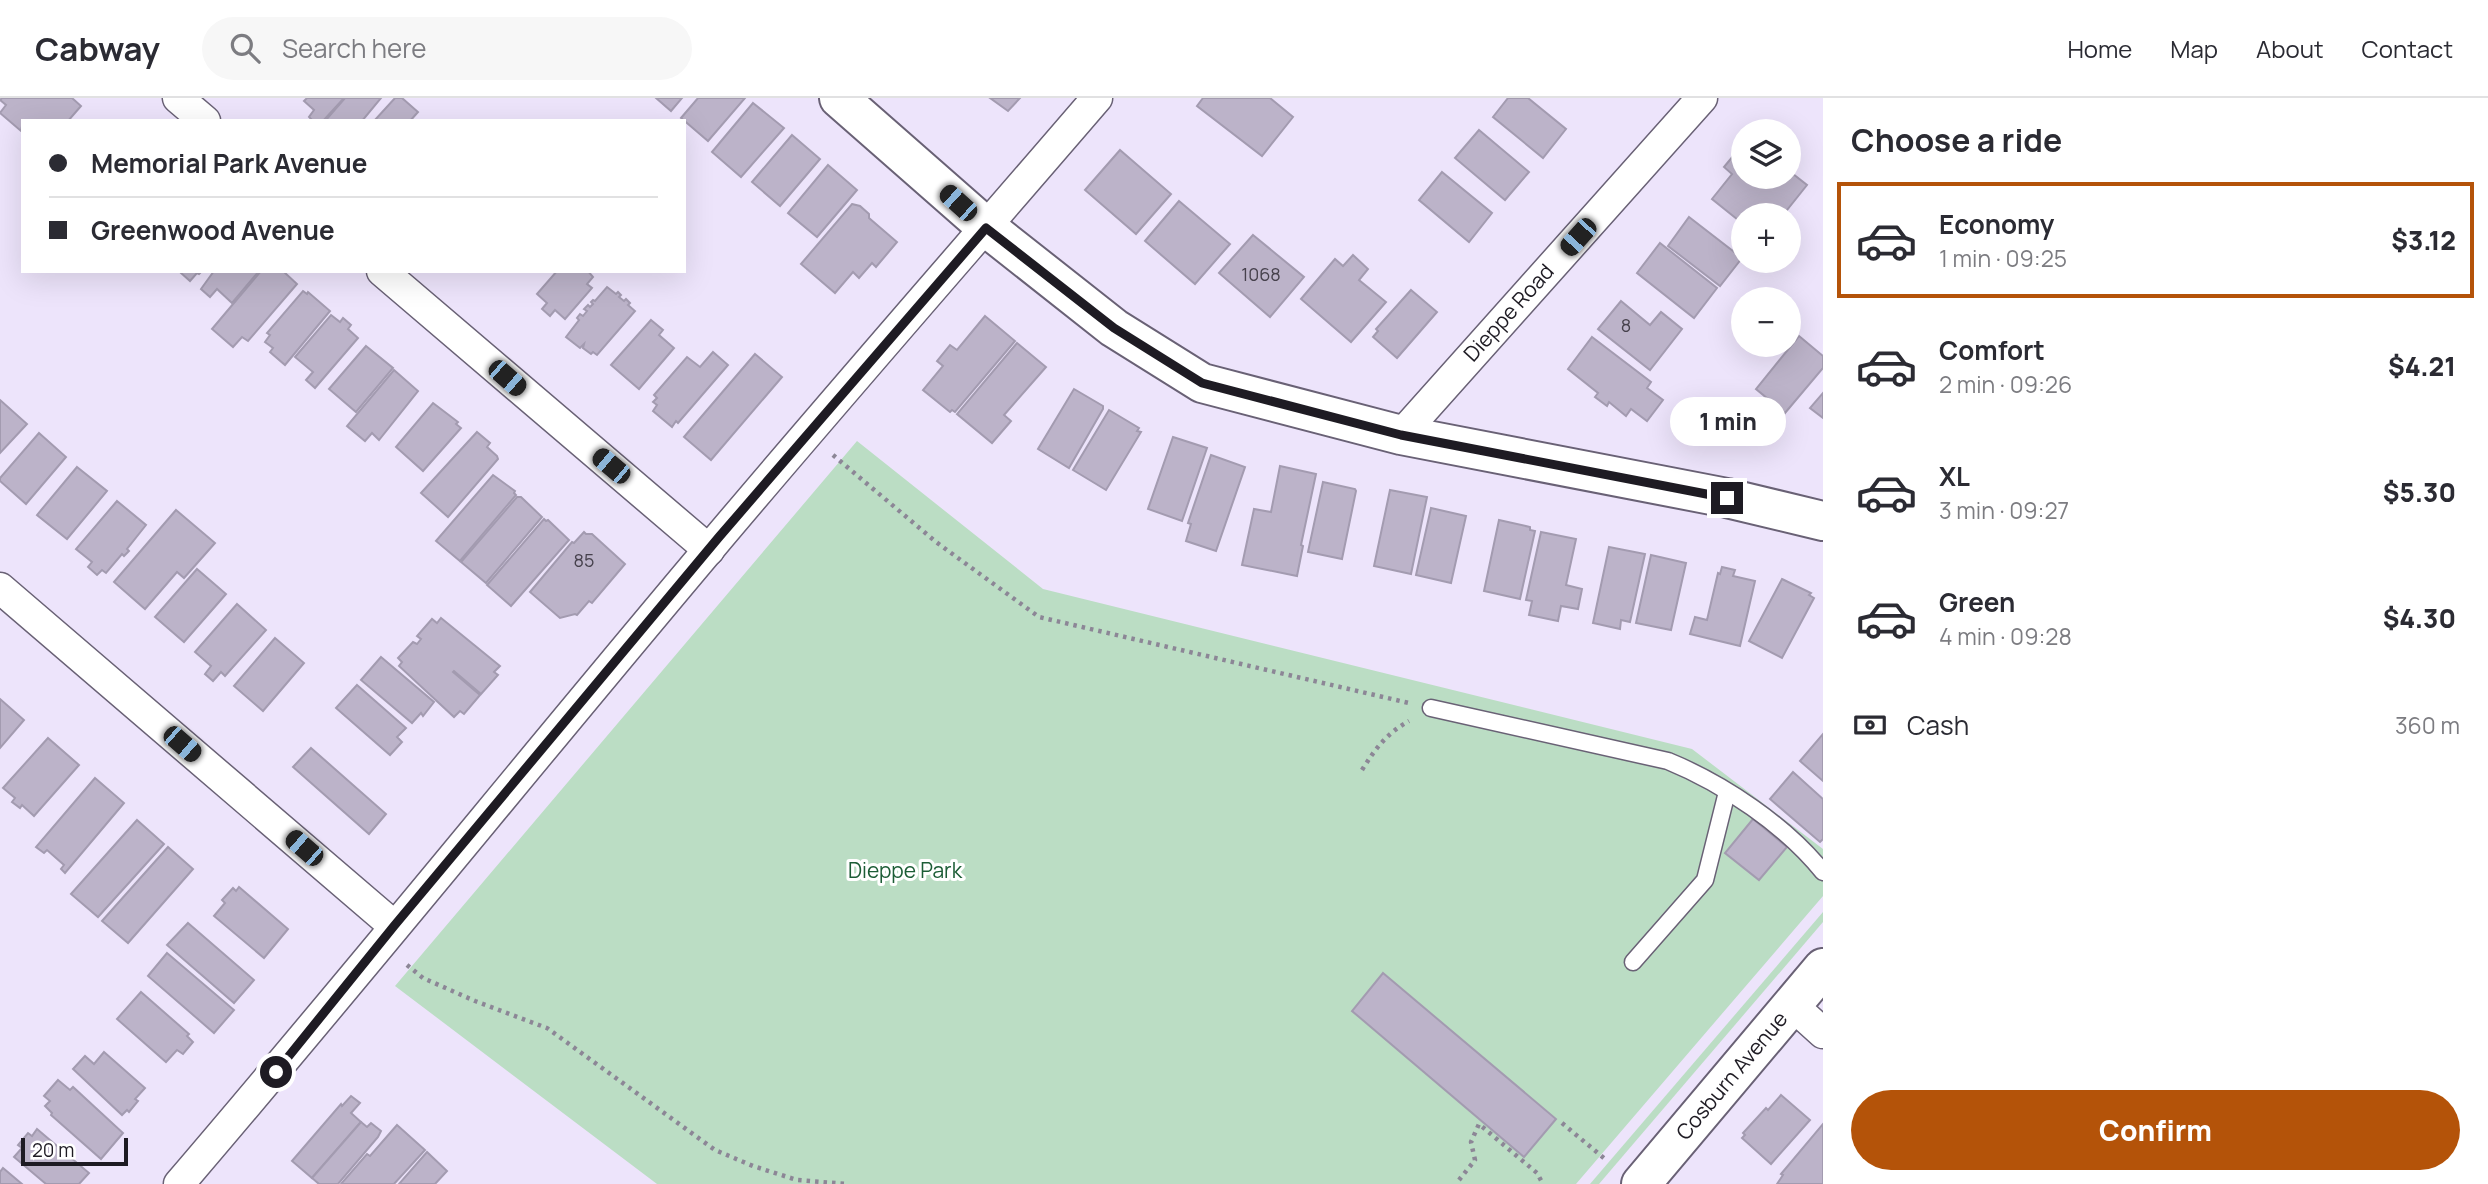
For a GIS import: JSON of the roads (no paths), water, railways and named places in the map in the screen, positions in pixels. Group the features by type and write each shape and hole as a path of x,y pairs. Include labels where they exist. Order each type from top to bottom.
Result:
{"street":[{"path":"178,98 203,119"},
{"path":"839,98 986,228 1114,328 1202,383 1401,435 1727,498 1823,521"},
{"path":"180,1184 709,550 1097,98"},
{"name":"Dieppe Road","path":"1401,435 1702,98"},
{"path":"384,273 709,550"},
{"path":"0,588 394,926"},
{"name":"Cosburn Avenue","path":"1641,1184 1823,968"},
{"path":"1792,1005 1823,1033"}],"lane":[{"path":"1430,708 1668,761 1695,772 1804,848 1823,872"},
{"path":"1633,962 1705,880 1727,792"}],"park label":[{"name":"Dieppe Park","path":"905,871"}]}
